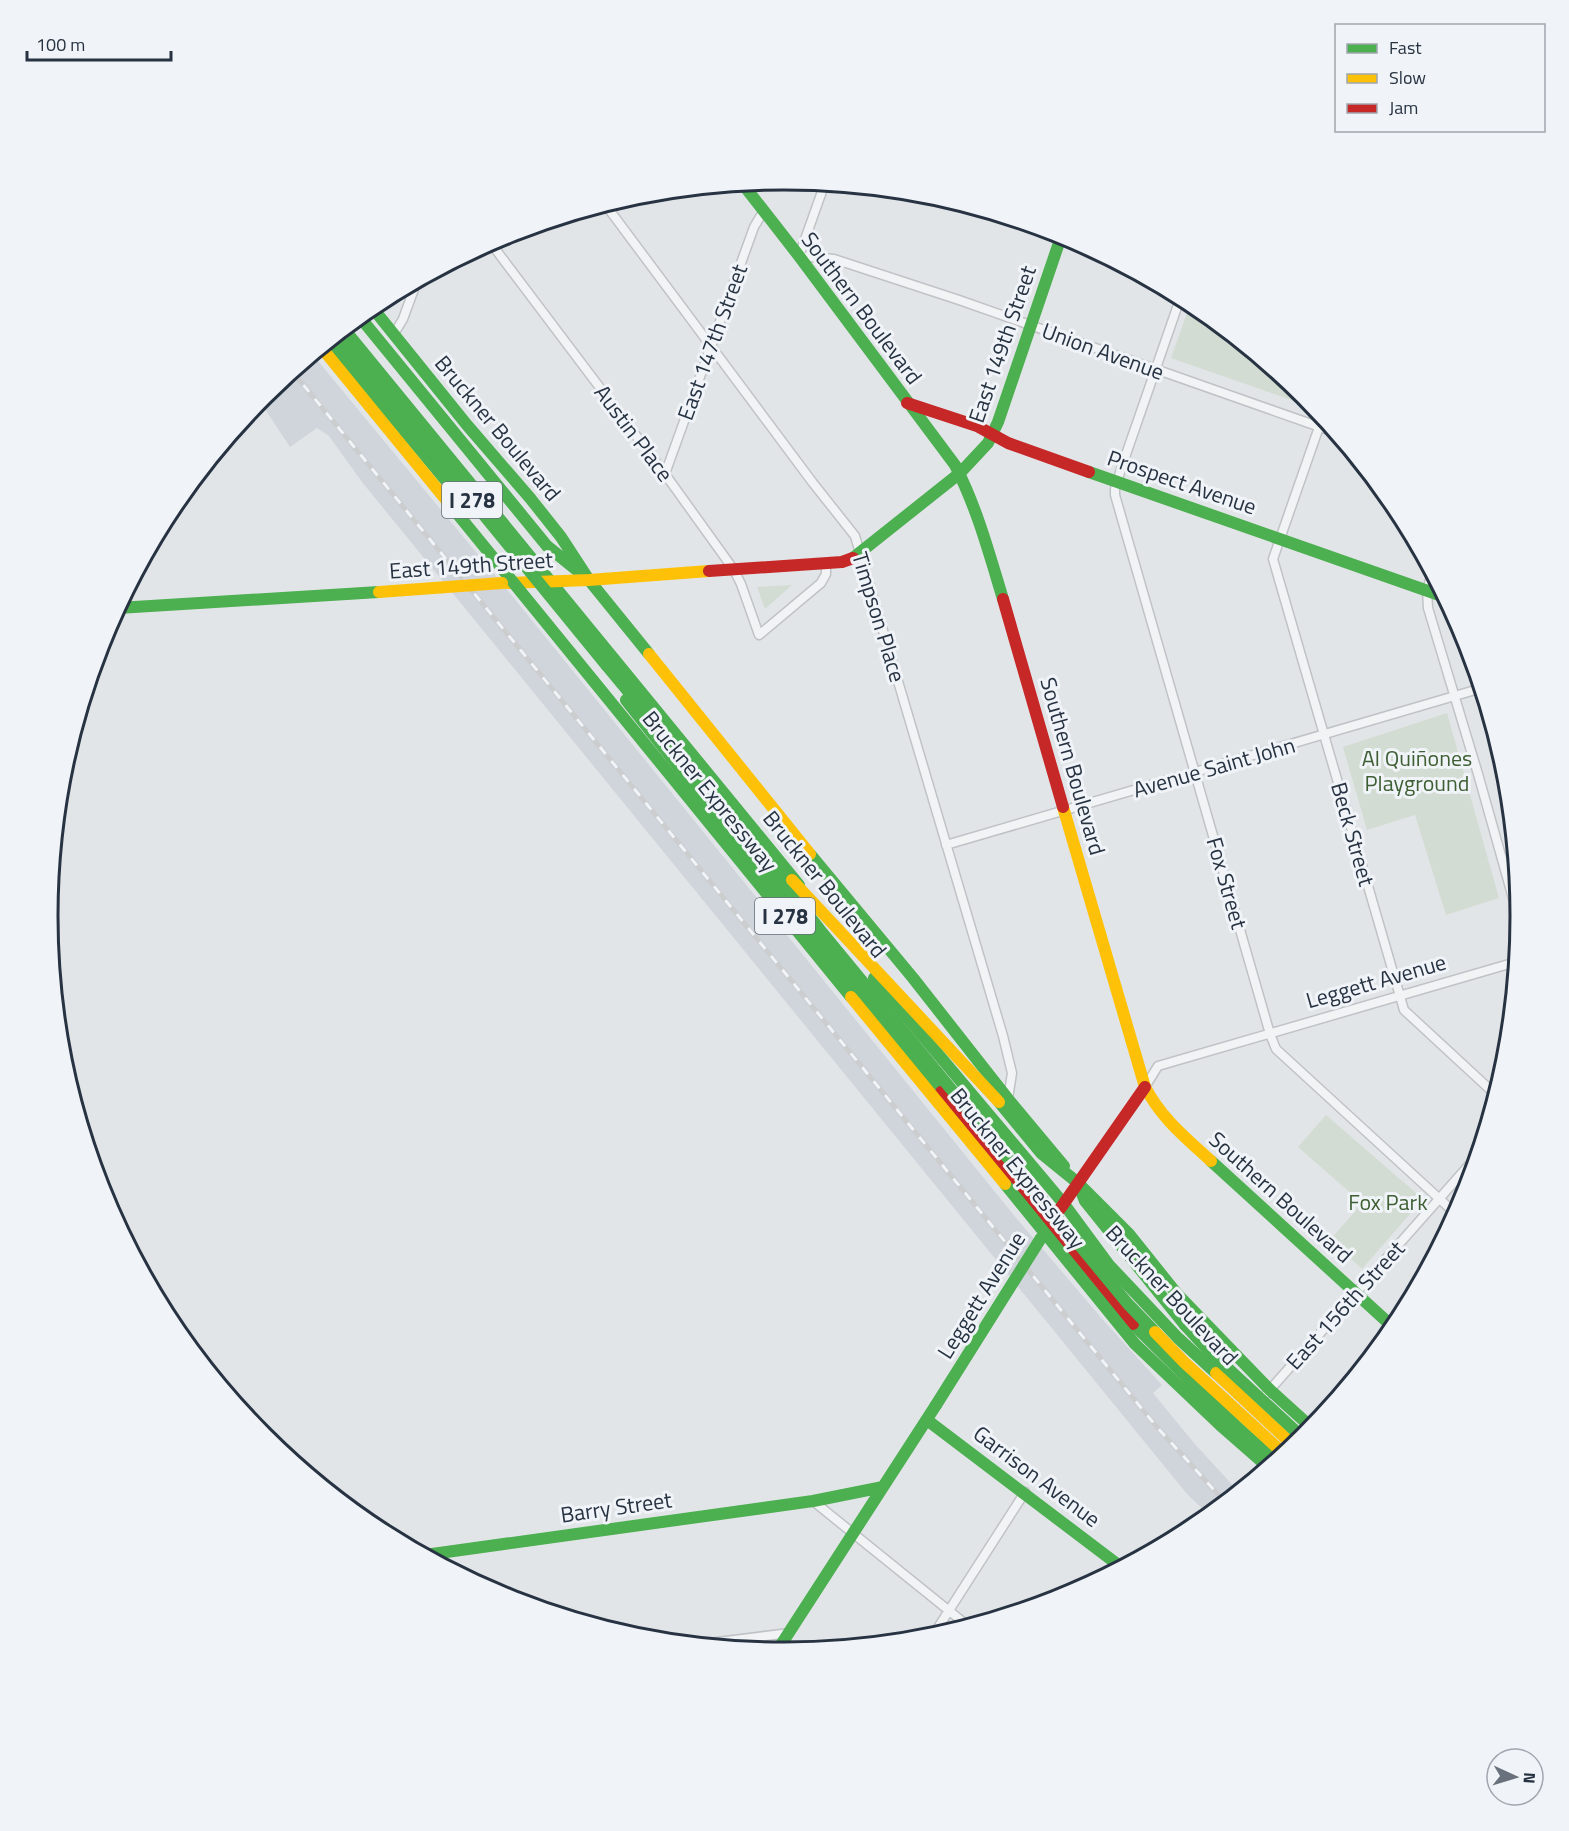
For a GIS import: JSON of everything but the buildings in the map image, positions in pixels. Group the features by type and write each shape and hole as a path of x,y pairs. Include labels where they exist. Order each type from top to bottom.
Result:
{"main road":[{"name":"Southern Boulevard","path":"748,191 799,256 960,473 982,528 1145,1087 1153,1102 1168,1122 1386,1321"},
{"name":"East 149th Street","path":"127,607 502,583 589,580 850,560 861,554 960,473 993,435 1059,244"},
{"name":"Bruckner Boulevard","path":"378,314 561,537 589,580 817,863 913,978 1004,1100 1041,1154 1078,1183 1129,1234 1177,1294 1270,1390 1305,1422"},
{"name":"Bruckner Boulevard","path":"365,324 547,546 589,580"},
{"name":"Bruckner Boulevard","path":"349,335 914,1026 1064,1204 1109,1265 1178,1338 1287,1439"},
{"name":"Bruckner Expressway","path":"342,341 727,810 820,930 1128,1304 1184,1362 1277,1448"},
{"name":"Bruckner Boulevard","path":"335,346 615,686 830,959 1050,1226 1139,1331 1269,1456"},
{"name":"Bruckner Expressway","path":"326,354 1135,1344 1211,1417 1262,1462"},
{"name":"Prospect Avenue","path":"907,403 977,426 1008,443 1436,593"},
{"path":"727,810 1004,1100"},
{"name":"Leggett Avenue","path":"783,1642 927,1420 1041,1238 1145,1087"},
{"path":"1078,1183 1085,1201 1185,1325 1209,1351 1296,1431"},
{"name":"Garrison Avenue","path":"927,1420 1025,1492 1112,1564"},
{"name":"Barry Street","path":"438,1553 813,1501 883,1487"}],"street":[{"path":"799,256 822,191"},
{"name":"Timpson Place","path":"610,211 855,536 1004,1036 1012,1073 1004,1100"},
{"name":"East 147th Street","path":"665,474 754,227 763,212"},
{"name":"Austin Place","path":"496,250 665,474 734,570 759,635 821,583 826,574 826,563"},
{"name":"Union Avenue","path":"799,256 834,259 1031,325 1319,427"},
{"path":"394,334 403,320 413,293"},
{"path":"1117,482 1178,306"},
{"name":"Beck Street","path":"1319,427 1274,559 1404,1010 1489,1089"},
{"name":"Fox Street","path":"1117,482 1116,500 1276,1049 1449,1207"},
{"path":"1429,582 1427,590 1428,608 1509,885"},
{"name":"Avenue Saint John","path":"946,845 1474,690"},
{"name":"Leggett Avenue","path":"1145,1087 1158,1066 1509,964"},
{"name":"East 156th Street","path":"1237,1427 1463,1172"},
{"path":"940,1625 1025,1492"},
{"path":"813,1501 961,1620"},
{"path":"735,1640 789,1633"}],"shaded area":[{"path":"318,361 513,597 1017,1219 1162,1385 1153,1393 1233,1485 1202,1509 1187,1494 362,482 329,436 317,428 290,447 265,409"}],"green space":[{"path":"1188,312 1263,370 1298,403 1171,358"},
{"path":"792,585 765,609 757,587"},
{"name":"Al Quiñones Playground","path":"1447,713 1499,898 1446,915 1415,815 1367,830 1343,747"},
{"name":"Fox Park","path":"1326,1115 1423,1199 1362,1269 1330,1240 1362,1203 1298,1147"}],"railway":[{"path":"298,378 1156,1426 1219,1496"}],"traffic: fast":[{"path":"748,191 955,465 976,514 1003,599"},
{"path":"853,558 960,473 988,443 998,422 1059,244"},
{"path":"378,314 467,425 530,498 561,537 589,580 649,654"},
{"path":"365,324 547,546 578,571"},
{"path":"349,335 799,885"},
{"path":"342,341 607,666"},
{"path":"335,347 467,506"},
{"path":"1089,472 1436,594"},
{"path":"447,501 851,997"},
{"path":"127,607 379,592"},
{"path":"607,666 727,810"},
{"path":"626,700 830,959 941,1092"},
{"path":"727,810 820,930 1128,1304 1155,1332"},
{"path":"810,854 1064,1166"},
{"path":"874,978 1064,1204 1109,1265 1178,1338 1216,1373"},
{"path":"999,1102 1041,1153 1078,1183 1085,1201 1185,1325"},
{"path":"1211,1161 1386,1321"},
{"path":"1005,1184 1135,1344 1262,1462"},
{"path":"1079,1184 1129,1234 1177,1294 1270,1390 1305,1422"},
{"path":"936,1405 1041,1238"},
{"path":"1133,1324 1269,1456"},
{"path":"1185,1325 1209,1351 1296,1431"},
{"path":"783,1642 936,1405"},
{"path":"927,1420 1115,1562"},
{"path":"438,1553 813,1501 883,1487"}],"traffic: slow":[{"path":"326,354 447,501"},
{"path":"507,583 589,580 709,571"},
{"path":"379,592 502,583"},
{"path":"649,654 810,854"},
{"path":"1063,807 1145,1087 1166,1118 1211,1161"},
{"path":"792,880 999,1102"},
{"path":"851,997 1005,1184"},
{"path":"1155,1332 1184,1362 1277,1448"},
{"path":"1216,1373 1287,1439"}],"traffic: jam":[{"path":"907,403 977,426 1008,443 1089,472"},
{"path":"709,571 842,562 853,558"},
{"path":"1003,599 1063,807"},
{"path":"1060,1209 1145,1087"},
{"path":"941,1092 1133,1324"}]}
